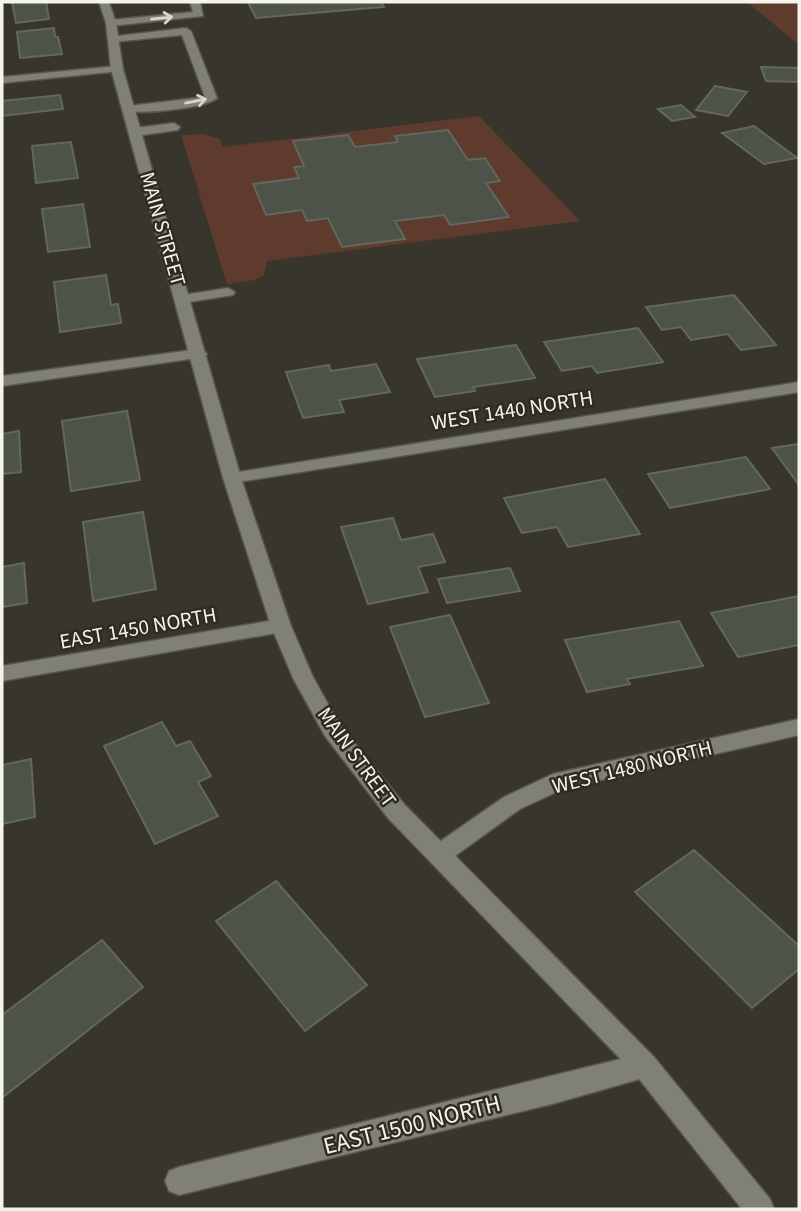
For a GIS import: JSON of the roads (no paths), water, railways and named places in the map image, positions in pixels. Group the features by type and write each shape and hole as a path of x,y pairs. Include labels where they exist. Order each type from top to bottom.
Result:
{"street":[{"name":"MAIN STREET","path":"104,2 111,23 117,69 232,478 281,626 303,678 332,730 396,811 645,1066 760,1209"},
{"path":"111,23 199,14 195,2"},
{"path":"113,39 186,31 211,98 202,102 128,109"},
{"path":"2,80 117,69"},
{"path":"135,132 174,127"},
{"path":"183,299 228,292"},
{"path":"2,381 199,354"},
{"name":"WEST 1440 NORTH","path":"232,478 799,387"},
{"name":"EAST 1450 NORTH","path":"2,674 281,626"},
{"name":"WEST 1480 NORTH","path":"440,854 512,803 561,780 799,727"},
{"name":"EAST 1500 NORTH","path":"179,1181 645,1066"}]}
